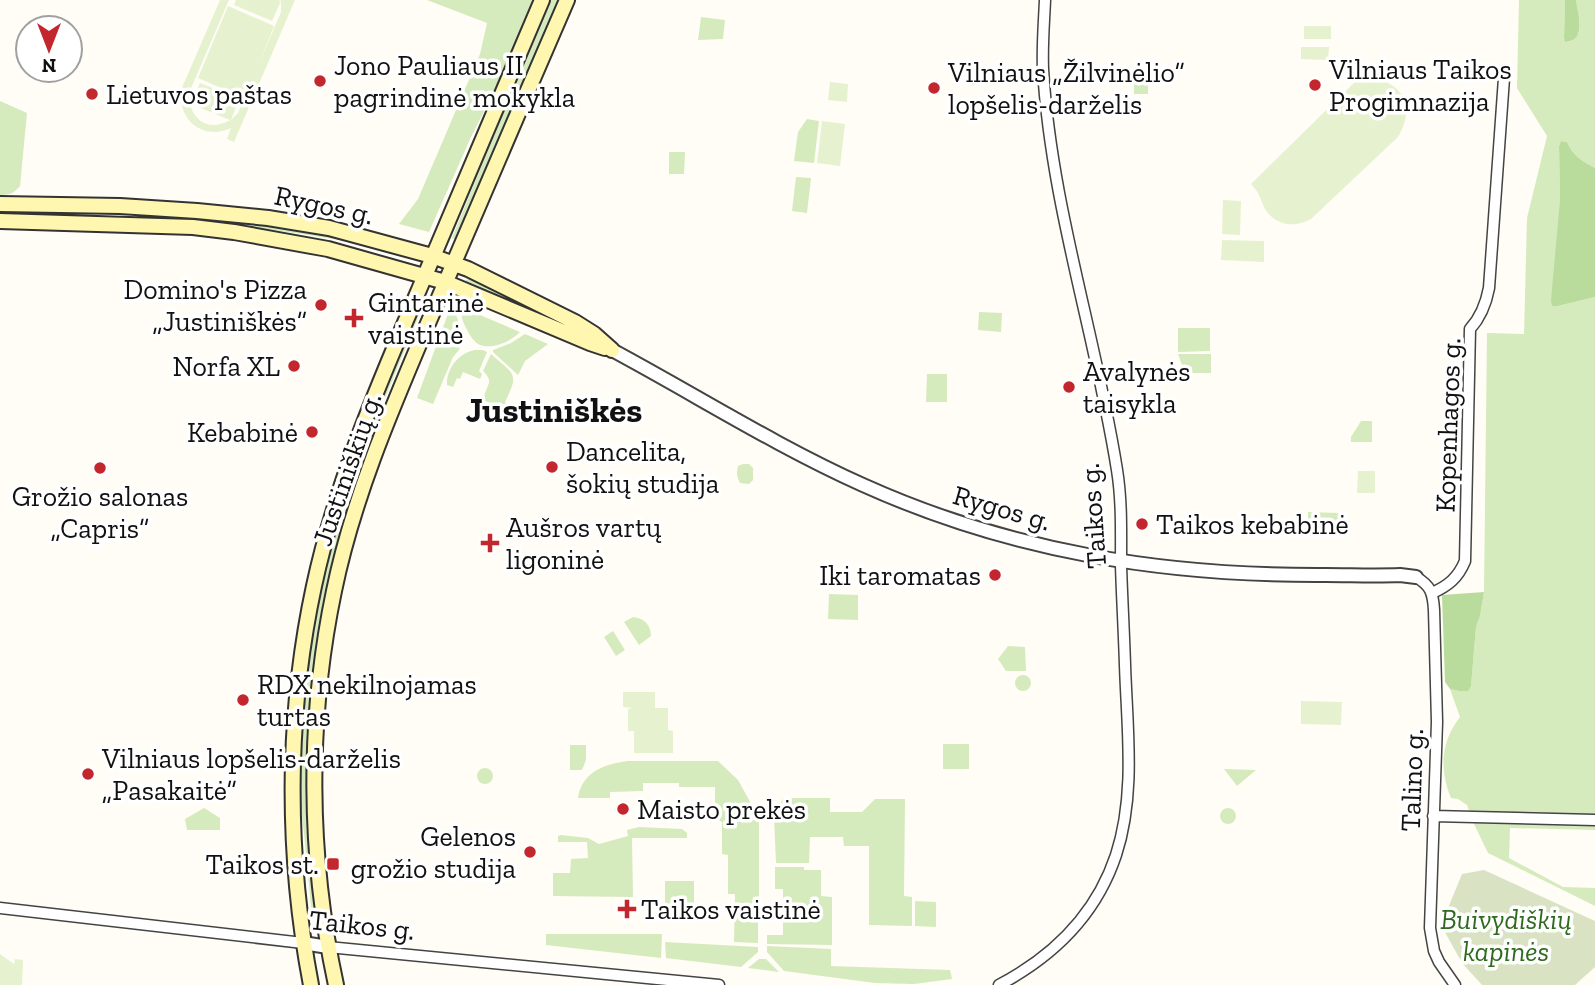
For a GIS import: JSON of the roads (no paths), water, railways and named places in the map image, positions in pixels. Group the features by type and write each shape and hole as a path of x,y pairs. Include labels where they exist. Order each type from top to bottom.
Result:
{"main road":[{"name":"Justiniškių g.","path":"311,985 303,943 295,866 293,767 297,692 304,637 323,548 342,481 378,383 542,0"},
{"name":"Justiniškių g.","path":"336,985 327,947 315,832 314,774 324,643 334,589 369,470 400,390 566,0"},
{"name":"Rygos g.","path":"0,204 130,206 241,214 329,228 453,263 575,321 612,350"},
{"name":"Rygos g.","path":"0,222 193,228 234,232 327,249 445,282 612,350"}],"street":[{"name":"Taikos g.","path":"999,985 1034,965 1073,931 1105,882 1123,832 1128,793 1118,471 1063,207 1048,118 1043,68 1045,0"},
{"name":"Kopenhagos g.","path":"1432,593 1453,582 1465,561 1470,329 1480,315 1489,288 1504,78"},
{"name":"Rygos g.","path":"612,350 780,445 882,493 942,517 1018,540 1121,562 1178,569 1249,575 1416,577"},
{"path":"1416,577 1426,583 1432,593"},
{"name":"Talino g.","path":"1432,593 1437,692 1431,940 1439,962 1455,985"},
{"path":"1433,816 1595,820"},
{"name":"Taikos g.","path":"0,908 327,947 719,985"}],"place":[{"name":"Jono Pauliaus II pagrindinė mokykla","path":"320,81"},
{"name":"Vilniaus Taikos Progimnazija","path":"1315,85"},
{"name":"Vilniaus „Žilvinėlio“ lopšelis-darželis","path":"934,88"},
{"name":"Lietuvos paštas","path":"92,94"},
{"name":"Domino's Pizza „Justiniškės“","path":"321,305"},
{"name":"Gintarinė vaistinė","path":"354,318"},
{"name":"Norfa XL","path":"294,366"},
{"name":"Avalynės taisykla","path":"1069,387"},
{"name":"Kebabinė","path":"312,432"},
{"name":"Dancelita, šokių studija","path":"552,467"},
{"name":"Grožio salonas „Capris“","path":"100,468"},
{"name":"Taikos kebabinė","path":"1142,524"},
{"name":"Aušros vartų ligoninė","path":"490,543"},
{"name":"Iki taromatas","path":"995,575"},
{"name":"RDX nekilnojamas turtas","path":"243,700"},
{"name":"Vilniaus lopšelis-darželis „Pasakaitė“","path":"88,774"},
{"name":"Maisto prekės","path":"623,809"},
{"name":"Gelenos grožio studija","path":"530,852"},
{"name":"Taikos st.","path":"333,864"},
{"name":"Taikos vaistinė","path":"627,909"}],"district":[{"name":"Justiniškės","path":"554,410"}],"park label":[{"name":"Buivydiškių kapinės","path":"1506,935"}]}
